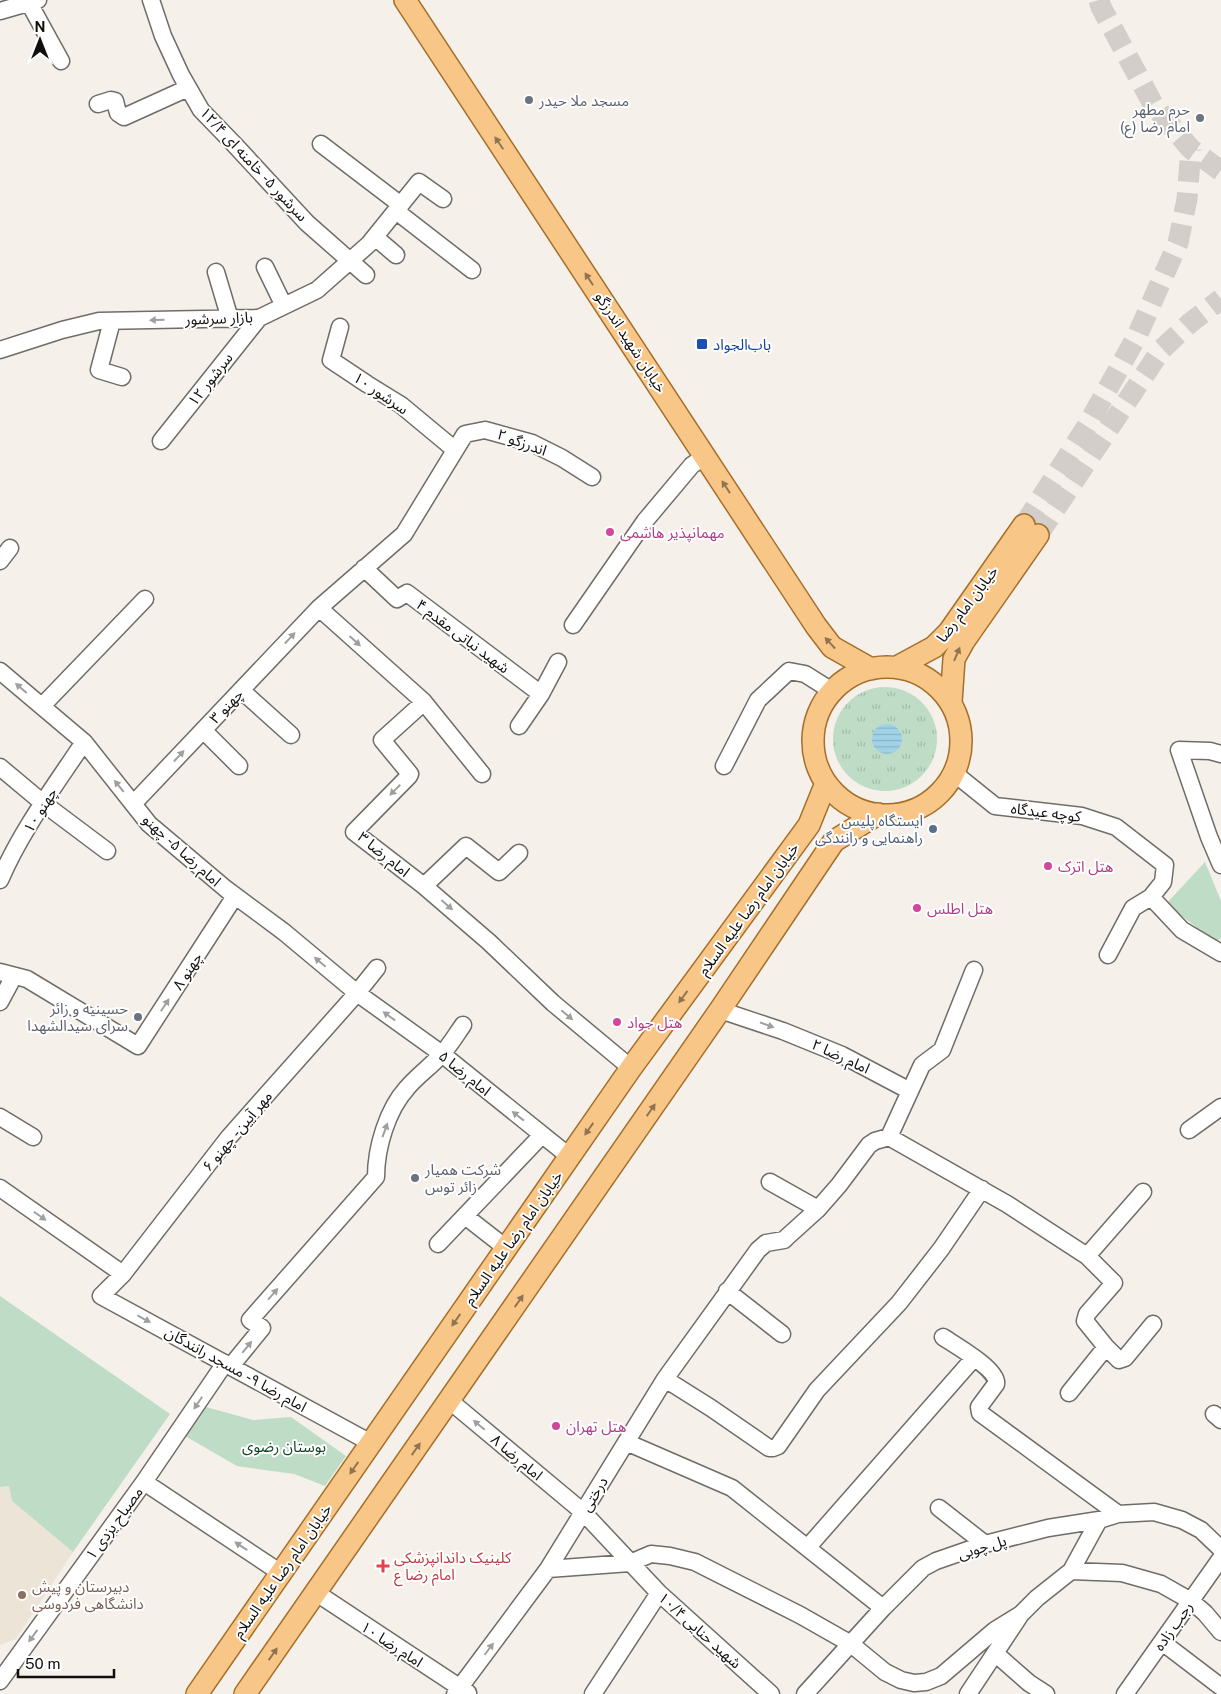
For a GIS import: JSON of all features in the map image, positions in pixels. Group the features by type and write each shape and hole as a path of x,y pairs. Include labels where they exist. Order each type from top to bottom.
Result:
{"main road":[{"name":"خیابان شهید اندرزگو","path":"405,0 816,626 832,648 871,668"},
{"name":"خیابان امام رضا","path":"897,668 934,647 949,632 1031,530 954,659 951,702"},
{"path":"871,668 897,668 918,673 937,686 951,702 960,725 961,750 954,773 941,792 922,806 901,814 878,814 854,808 838,798 826,783 816,761 813,738 818,715 836,686 851,676 871,668"},
{"name":"خیابان امام رضا علیه السلام","path":"197,1694 631,1068 809,825 826,783"},
{"name":"خیابان امام رضا علیه السلام","path":"245,1694 720,1010 834,841 878,814"}],"street":[{"name":"سرشور ۵ - خامنه ای ۱۲/۴","path":"151,0 163,36 188,88 201,110 307,223 366,275"},
{"path":"0,11 33,1 61,61"},
{"path":"98,104 110,100 115,101 118,113 124,117 188,88"},
{"path":"321,144 472,270"},
{"name":"بازار سرشور","path":"0,350 62,330 99,322 259,318 317,290 375,237 419,182 443,199"},
{"path":"375,237 396,255"},
{"path":"265,267 284,306"},
{"path":"216,272 230,319"},
{"name":"سرشور ۱۲","path":"161,441 259,318"},
{"path":"112,321 99,370 122,377"},
{"name":"سرشور ۱۰","path":"340,327 332,360 401,405 454,449"},
{"name":"اندرزگو ۲","path":"364,568 404,534 454,449 465,434 485,430 532,443 562,458 592,477"},
{"path":"573,624 644,521 692,465 706,456"},
{"path":"0,561 10,548"},
{"name":"چهنو ۳","path":"133,804 319,608 364,568"},
{"name":"شهید نباتی مقدم ۴","path":"364,568 397,599 406,593 542,694"},
{"path":"42,706 145,599"},
{"path":"319,608 423,703 482,774"},
{"path":"519,726 542,694 558,662"},
{"name":"امام رضا ۵ - چهنو","path":"0,671 84,742 149,824 235,896 284,932 357,993"},
{"path":"724,766 758,700 789,671 805,674 832,691"},
{"path":"241,690 291,735"},
{"name":"امام رضا ۳","path":"423,703 382,740 410,775 354,832 424,886 489,942 553,1003 631,1068"},
{"path":"203,730 239,766"},
{"name":"چهنو ۱۰","path":"0,880 10,858 43,803 84,742"},
{"path":"1221,754 1210,751 1179,750 1215,835 1221,865"},
{"path":"0,767 43,803 107,851"},
{"name":"کوچه عیدگاه","path":"954,773 995,806 1082,816 1116,827 1165,865 1163,882 1151,897"},
{"path":"424,886 466,846 499,872 519,853"},
{"name":"چهنو ۸","path":"7,974 27,979 138,1046 235,896"},
{"path":"1108,955 1133,908 1151,897 1182,930 1221,953"},
{"name":"مهر آیین - چهنو ۶","path":"101,1296 123,1274 229,1137 377,968"},
{"path":"974,970 942,1050 922,1065 889,1137 982,1189 1087,1256 1114,1283 1087,1314 1085,1321 1119,1360 1125,1358 1153,1324"},
{"path":"0,1002 7,974"},
{"name":"امام رضا ۵","path":"357,993 442,1054 570,1157"},
{"name":"امام رضا ۲","path":"720,1010 842,1054 910,1091"},
{"path":"442,1054 464,1025"},
{"name":"مصباح یزدی ۱","path":"0,1681 228,1364 262,1328 250,1320 376,1177 380,1141 390,1115 406,1089 442,1054"},
{"path":"1189,1130 1221,1107"},
{"path":"0,1117 33,1137"},
{"path":"438,1244 542,1135"},
{"name":"درختی","path":"461,1692 548,1569 665,1380 761,1245 784,1240 818,1209 869,1145 889,1137"},
{"path":"770,1182 818,1209"},
{"path":"0,1188 123,1274"},
{"path":"665,1380 711,1408 769,1448 778,1446 817,1390 870,1335 905,1295 941,1248 982,1189"},
{"path":"1087,1256 1143,1192"},
{"path":"465,1216 506,1248"},
{"path":"727,1291 782,1334"},
{"name":"امام رضا ۹ - مسجد رانندگان","path":"101,1296 371,1444"},
{"path":"943,1336 990,1370 997,1380 979,1407 980,1413 1118,1514"},
{"path":"1069,1393 1106,1347"},
{"path":"808,1547 974,1358"},
{"name":"امام رضا ۸","path":"450,1401 583,1512 630,1563"},
{"path":"626,1442 732,1488 883,1608"},
{"path":"144,1482 281,1573"},
{"path":"939,1508 985,1544"},
{"name":"پل چوبی","path":"851,1644 883,1608 923,1568 936,1561 985,1544 1048,1528 1099,1520 1118,1514 1154,1512 1182,1520 1201,1530 1221,1550"},
{"path":"968,1694 1021,1614 1037,1598 1071,1571 1099,1520"},
{"path":"548,1569 630,1563 651,1554 695,1562 726,1576 851,1644 885,1672 901,1680 914,1683 926,1682 941,1676 995,1630 1021,1614"},
{"name":"رجب زاده","path":"1126,1694 1221,1558"},
{"name":"شهید حنایی ۱۰/۴","path":"630,1563 659,1593 771,1694"},
{"path":"1071,1571 1122,1573 1161,1584 1190,1601 1205,1613 1221,1632"},
{"name":"امام رضا ۱۰","path":"315,1592 461,1692"},
{"path":"593,1694 659,1593"},
{"path":"1162,1642 1221,1687"},
{"path":"805,1694 851,1644"},
{"path":"996,1654 1046,1694"}],"shaded area":[{"name":"دبیرستان و پیش دانشگاهی فردوسی","path":"9,1486 12,1501 73,1552 16,1639 0,1645 0,1487"}],"green space":[{"path":"885,687 905,691 914,695 922,702 929,710 933,719 937,739 933,759 929,768 922,776 914,783 905,787 885,791 865,787 856,783 848,776 841,768 837,759 833,739 837,719 841,710 848,702 856,695 865,691"},
{"path":"1205,862 1221,901 1221,938 1216,942 1166,904"},
{"path":"0,1296 170,1414 73,1552 12,1501 9,1486 0,1487"},
{"name":"بوستان رضوی","path":"206,1407 253,1420 291,1417 346,1456 325,1486 294,1474 237,1466 185,1436"}],"water":[{"path":"887,724 898,728 902,739 898,750 887,754 876,750 872,739 876,728"}],"tunnel":[{"path":"1099,0 1154,106 1191,149 1221,171"},
{"path":"1024,525 1087,426 1137,336 1178,243 1187,199 1191,149"},
{"path":"1038,535 1161,350 1190,323 1221,299"}],"place":[{"name":"مسجد ملا حیدر","path":"529,100"},
{"name":"حرم مطهر امام رضا (ع)","path":"1200,118"},
{"name":"باب‌الجواد","path":"702,344"},
{"name":"مهمانپذیر هاشمی","path":"610,532"},
{"name":"ایستگاه پلیس راهنمایی و رانندگی","path":"933,829"},
{"name":"هتل اترک","path":"1048,866"},
{"name":"هتل اطلس","path":"917,908"},
{"name":"حسینیه و زائر سرای سیدالشهدا","path":"138,1017"},
{"name":"هتل جواد","path":"617,1022"},
{"name":"شرکت همیار زائر توس","path":"415,1178"},
{"name":"هتل تهران","path":"556,1426"},
{"name":"کلینیک داندانپزشکى امام رضا ع","path":"383,1566"},
{"name":"دبیرستان و پیش دانشگاهی فردوسی","path":"22,1595"}]}
